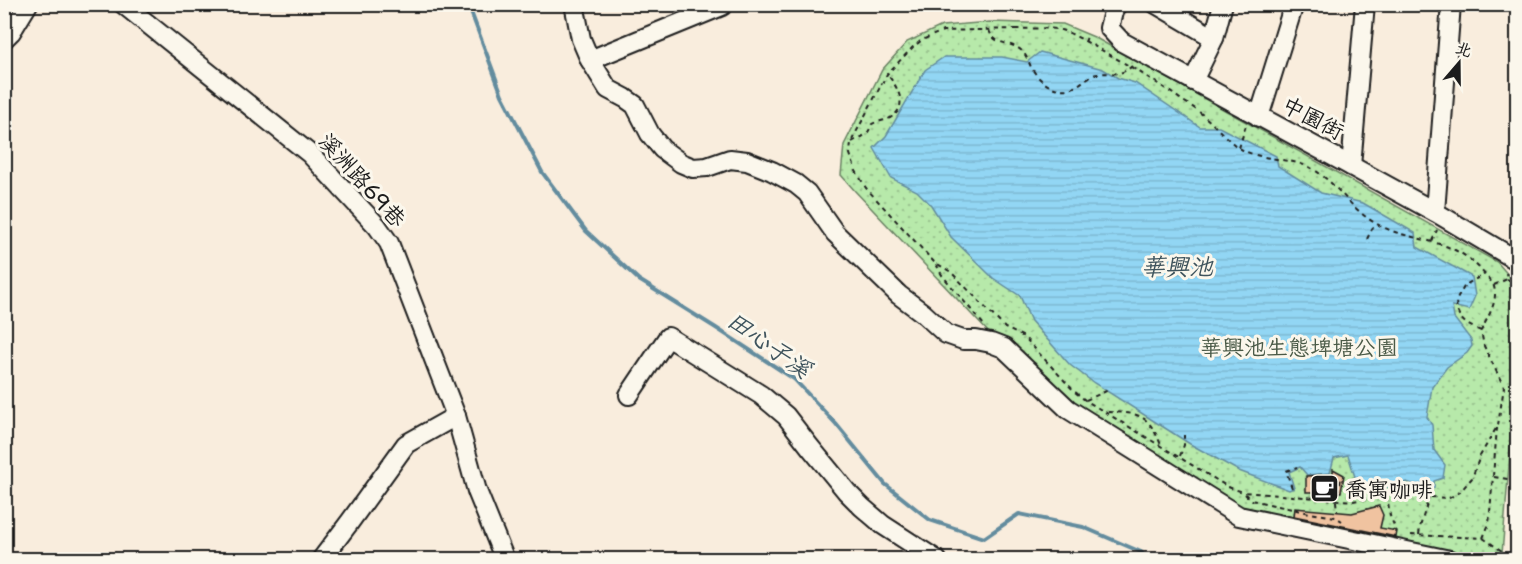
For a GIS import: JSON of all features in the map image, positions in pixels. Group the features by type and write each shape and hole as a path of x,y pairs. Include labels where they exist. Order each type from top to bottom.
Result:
{"street":[{"path":"4,39 11,32 28,4"},
{"name":"溪洲路69巷","path":"123,4 310,154 389,243 456,416 477,492 505,560"},
{"path":"574,4 581,39 590,60 608,89 634,105 642,121 662,148 681,163 693,168 707,168 730,159 747,161 796,184 807,193 835,233 900,295 946,334 991,343 1004,348 1068,409 1239,516 1450,560"},
{"name":"中園街","path":"1117,4 1109,28 1122,42 1193,81 1253,119 1351,166 1512,266"},
{"path":"1156,4 1214,38"},
{"path":"1193,81 1214,38 1223,4"},
{"path":"1253,119 1294,4"},
{"path":"1351,166 1365,4"},
{"path":"1436,220 1451,4"},
{"path":"590,60 722,6"},
{"path":"629,395 668,337 761,395 786,416 847,492 862,507 883,525 937,560"},
{"path":"321,560 406,444 456,416"}],"path":[{"path":"984,325 942,275 934,262 866,188 856,171 850,154 851,142 886,74 922,40 943,31 1015,28 1060,30 1132,66 1206,118 1223,136 1239,148 1266,158 1308,167 1331,182 1362,214 1375,223 1391,231 1432,241 1464,254 1485,274 1494,285 1495,303 1481,331 1484,346 1504,387 1498,425 1489,524 1483,538"},
{"path":"989,30 993,38 1023,51 1038,78 1055,88 1068,89 1077,86 1090,76 1125,72 1132,66"},
{"path":"1085,42 1088,34"},
{"path":"851,142 867,133 873,124 892,117 898,110 900,99 898,91 886,74"},
{"path":"1239,148 1253,119"},
{"path":"1432,241 1436,220"},
{"path":"1367,239 1375,223"},
{"path":"934,262 951,272 1005,328 1024,337 1085,400 1228,487 1243,492 1353,501 1408,489 1429,497 1449,498 1460,492 1472,478 1480,456 1498,425"},
{"path":"1494,285 1507,279 1512,266"},
{"path":"1481,331 1465,324 1459,315 1456,301 1465,285 1485,274"},
{"path":"1507,279 1518,284"},
{"path":"1085,400 1111,389"},
{"path":"1105,412 1142,417 1157,435 1162,446"},
{"path":"1180,457 1184,435"},
{"path":"1292,488 1286,471 1297,467"},
{"path":"1494,477 1508,479"},
{"path":"1335,490 1339,489 1341,478"},
{"path":"1311,483 1335,483 1336,517"},
{"path":"1243,492 1251,500 1295,510"},
{"path":"1387,495 1390,516 1396,530"},
{"path":"1419,535 1429,497"},
{"path":"1408,536 1483,538 1502,551"}],"green space":[{"name":"華興池","path":"990,22 1063,24 1094,37 1497,262 1518,286 1517,364 1502,554 1436,552 1260,515 1226,503 1073,410 991,335 841,175 844,145 882,70 907,42 942,26"}],"water":[{"name":"華興池","path":"1040,52 1103,69 1118,78 1135,83 1200,127 1219,127 1276,156 1278,166 1321,193 1363,203 1415,233 1417,247 1472,277 1475,296 1469,310 1452,306 1454,318 1471,340 1472,346 1467,353 1447,367 1432,387 1427,417 1432,425 1434,450 1445,465 1443,478 1434,481 1434,488 1430,491 1407,482 1389,487 1373,487 1356,480 1348,455 1334,458 1330,473 1307,475 1300,467 1289,472 1294,488 1289,490 1239,471 1190,444 1094,383 1070,365 1031,321 1020,296 993,278 951,237 931,205 917,191 891,178 874,148 886,136 925,70 944,57 1002,57 1027,62"}],"building":[{"path":"1333,469 1344,475 1341,492 1306,492 1306,476 1333,475"},
{"path":"1379,506 1383,515 1380,528 1397,531 1396,537 1294,516 1295,508 1352,513"}],"waterway":[{"name":"田心子溪","path":"468,4 502,95 542,172 586,231 639,280 794,379 836,424 885,484 930,520 984,538 1019,514 1083,527 1141,552 1147,560"}],"place":[{"name":"喬寓咖啡","path":"1324,489"}],"park label":[{"name":"華興池生態埤塘公園","path":"1299,347"}]}
